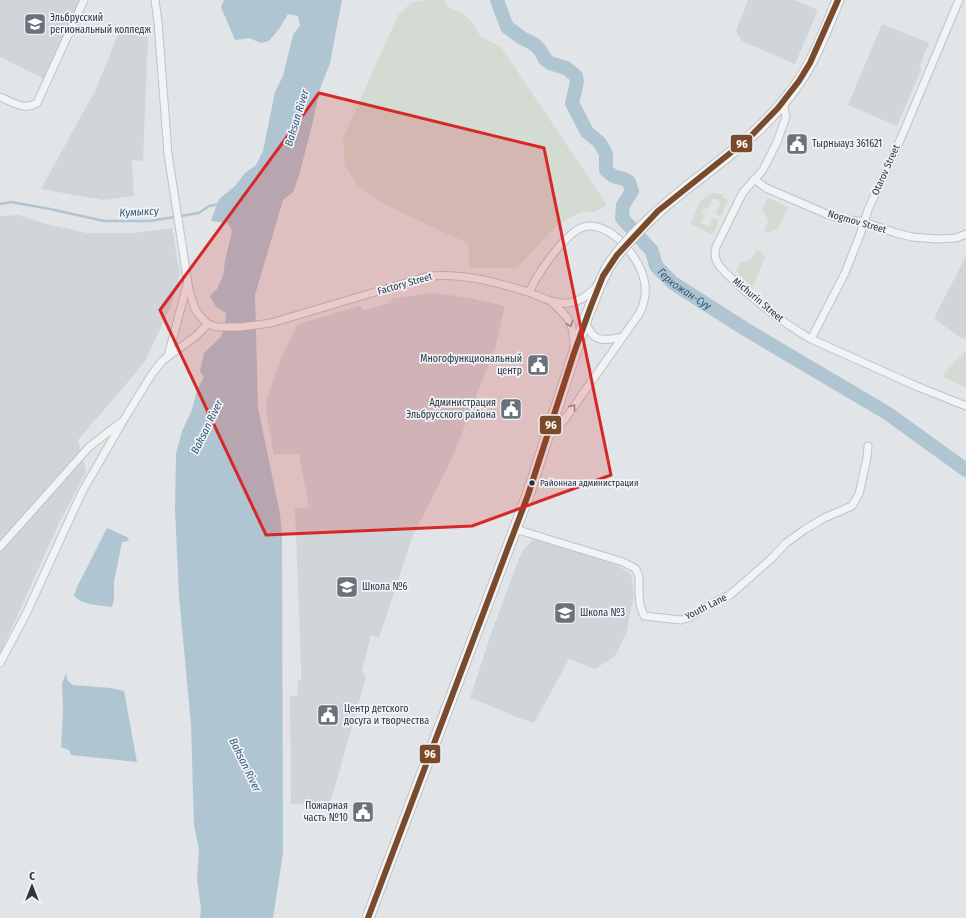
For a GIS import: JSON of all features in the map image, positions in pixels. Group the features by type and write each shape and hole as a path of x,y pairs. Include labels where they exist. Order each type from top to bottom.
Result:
{"main road":[{"path":"368,918 528,495 585,321 608,267 644,225 663,207 749,138 783,102 799,81 810,63 838,0"}],"street":[{"path":"0,97 29,107 37,103 84,0"},
{"path":"0,663 27,612 82,492 123,421 152,374 162,361 196,336 208,324 195,310 188,281 168,154 158,22 154,0"},
{"name":"Otarov Street","path":"811,339 845,273 864,222 959,0"},
{"name":"Michurin Street","path":"783,102 786,117 782,130 767,162 759,175 741,196 716,247 715,257 717,263 756,301 797,331 811,339 916,386 966,406"},
{"name":"Nogmov Street","path":"754,179 766,188 829,215 864,222 896,233 912,237 936,239 956,238 966,234"},
{"path":"529,292 540,272 570,235 579,229 588,226 603,229 616,237 626,247 639,267 645,284 642,309 631,327 622,337 614,351 565,419 548,437"},
{"name":"Factory Street","path":"208,324 217,327 259,326 429,276 455,275 470,277 529,292 552,302"},
{"path":"168,356 188,281"},
{"path":"552,302 563,304 575,302 599,286"},
{"path":"552,302 568,317 571,323 573,329 574,353"},
{"path":"585,321 589,331 596,338 606,340 622,337"},
{"path":"0,547 89,447 123,421"},
{"name":"Youth Lane","path":"515,529 631,565 636,569 639,577 639,593 644,616 681,620 688,618 711,604 730,595 770,560 786,543 804,530 824,518 852,506 856,502 859,494 867,458 868,446"}],"highlighted area":[{"path":"319,93 544,148 611,475 472,526 266,535 160,310"}],"shaded area":[{"name":"Эльбрусский региональный колледж","path":"0,0 81,0 44,79 0,57"},
{"path":"445,0 446,6 464,14 471,21 481,37 501,47 607,205 594,212 581,212 567,219 553,229 517,268 469,268 469,244 376,199 357,185 345,165 343,138 398,15 412,2"},
{"path":"748,0 794,0 818,10 795,64 742,41 736,31"},
{"path":"882,24 929,43 919,67 922,68 897,126 848,105"},
{"path":"119,32 148,37 143,161 132,160 134,196 103,200 41,189 96,89"},
{"path":"712,193 723,194 722,197 728,200 721,216 715,214 721,202 713,198 707,210 704,208 702,212 705,214 701,223 709,226 713,218 719,221 712,235 691,224 696,210 701,202 707,195"},
{"path":"768,198 788,207 777,231 774,230 768,233 764,231 768,221 762,209"},
{"path":"19,215 46,224 87,233 134,233 172,228 180,274 171,306 144,363 78,440 86,472 59,523 0,654 0,216"},
{"path":"756,250 760,251 765,258 752,288 736,271 740,262 751,259"},
{"path":"966,256 966,339 959,337 934,318"},
{"path":"434,293 470,298 505,306 495,348 453,456 412,538 379,638 371,635 362,672 366,677 330,804 291,804 290,696 297,696 298,681 301,680 295,508 309,507 299,454 274,454 267,417 266,401 281,358 298,324 360,306 363,310 391,303 393,298"},
{"path":"966,350 966,388 942,376"},
{"name":"Школа №3","path":"534,539 615,564 631,574 634,595 626,634 615,656 595,669 569,659 534,723 470,698 492,631 522,551"}],"water":[{"name":"Baksan River","path":"224,0 342,0 330,63 320,89 300,172 293,192 283,200 255,295 258,408 280,514 282,537 283,853 273,918 200,918 201,909 197,880 199,849 194,826 191,725 179,596 175,510 176,453 182,431 192,410 197,390 204,377 200,371 204,353 221,337 226,319 226,313 216,307 210,296 217,289 223,276 232,231 228,223 211,221 219,199 235,186 245,173 256,165 263,151 275,92 283,76 293,35 300,25 298,16 288,14 279,29 269,41 261,43 249,38 235,40 221,7"},
{"path":"107,528 129,538 128,541 122,542 114,582 114,600 112,607 86,603 77,599 74,595"},
{"path":"66,673 68,681 73,685 111,688 124,691 137,762 71,755 69,750 61,747 63,711 62,683"}],"waterway":[{"name":"Герхожан-Суу","path":"497,0 507,27 522,38 534,44 540,50 545,59 550,63 566,68 576,76 577,82 572,103 587,132 600,143 606,154 606,170 613,176 629,182 632,191 623,205 622,218 652,251 656,266 673,283 745,329 887,413 966,470"},
{"name":"Кумыксу","path":"0,204 11,202 104,221 150,221 199,213 209,206 220,204"}],"transit line":[{"name":"96","path":"368,918 528,495 574,353 603,276 617,255 658,211 749,138 778,108 799,81 810,63 838,0"}],"place":[{"name":"Эльбрусский региональный колледж","path":"35,24"},
{"name":"Тырныауз 361621","path":"797,144"},
{"name":"Многофункциональный центр","path":"538,365"},
{"name":"Администрация Эльбрусского района","path":"511,409"},
{"name":"Районная администрация","path":"532,483"},
{"name":"Школа №6","path":"347,587"},
{"name":"Школа №3","path":"565,613"},
{"name":"Центр детского досуга и творчества","path":"328,715"},
{"name":"Пожарная часть №10","path":"363,812"}]}
